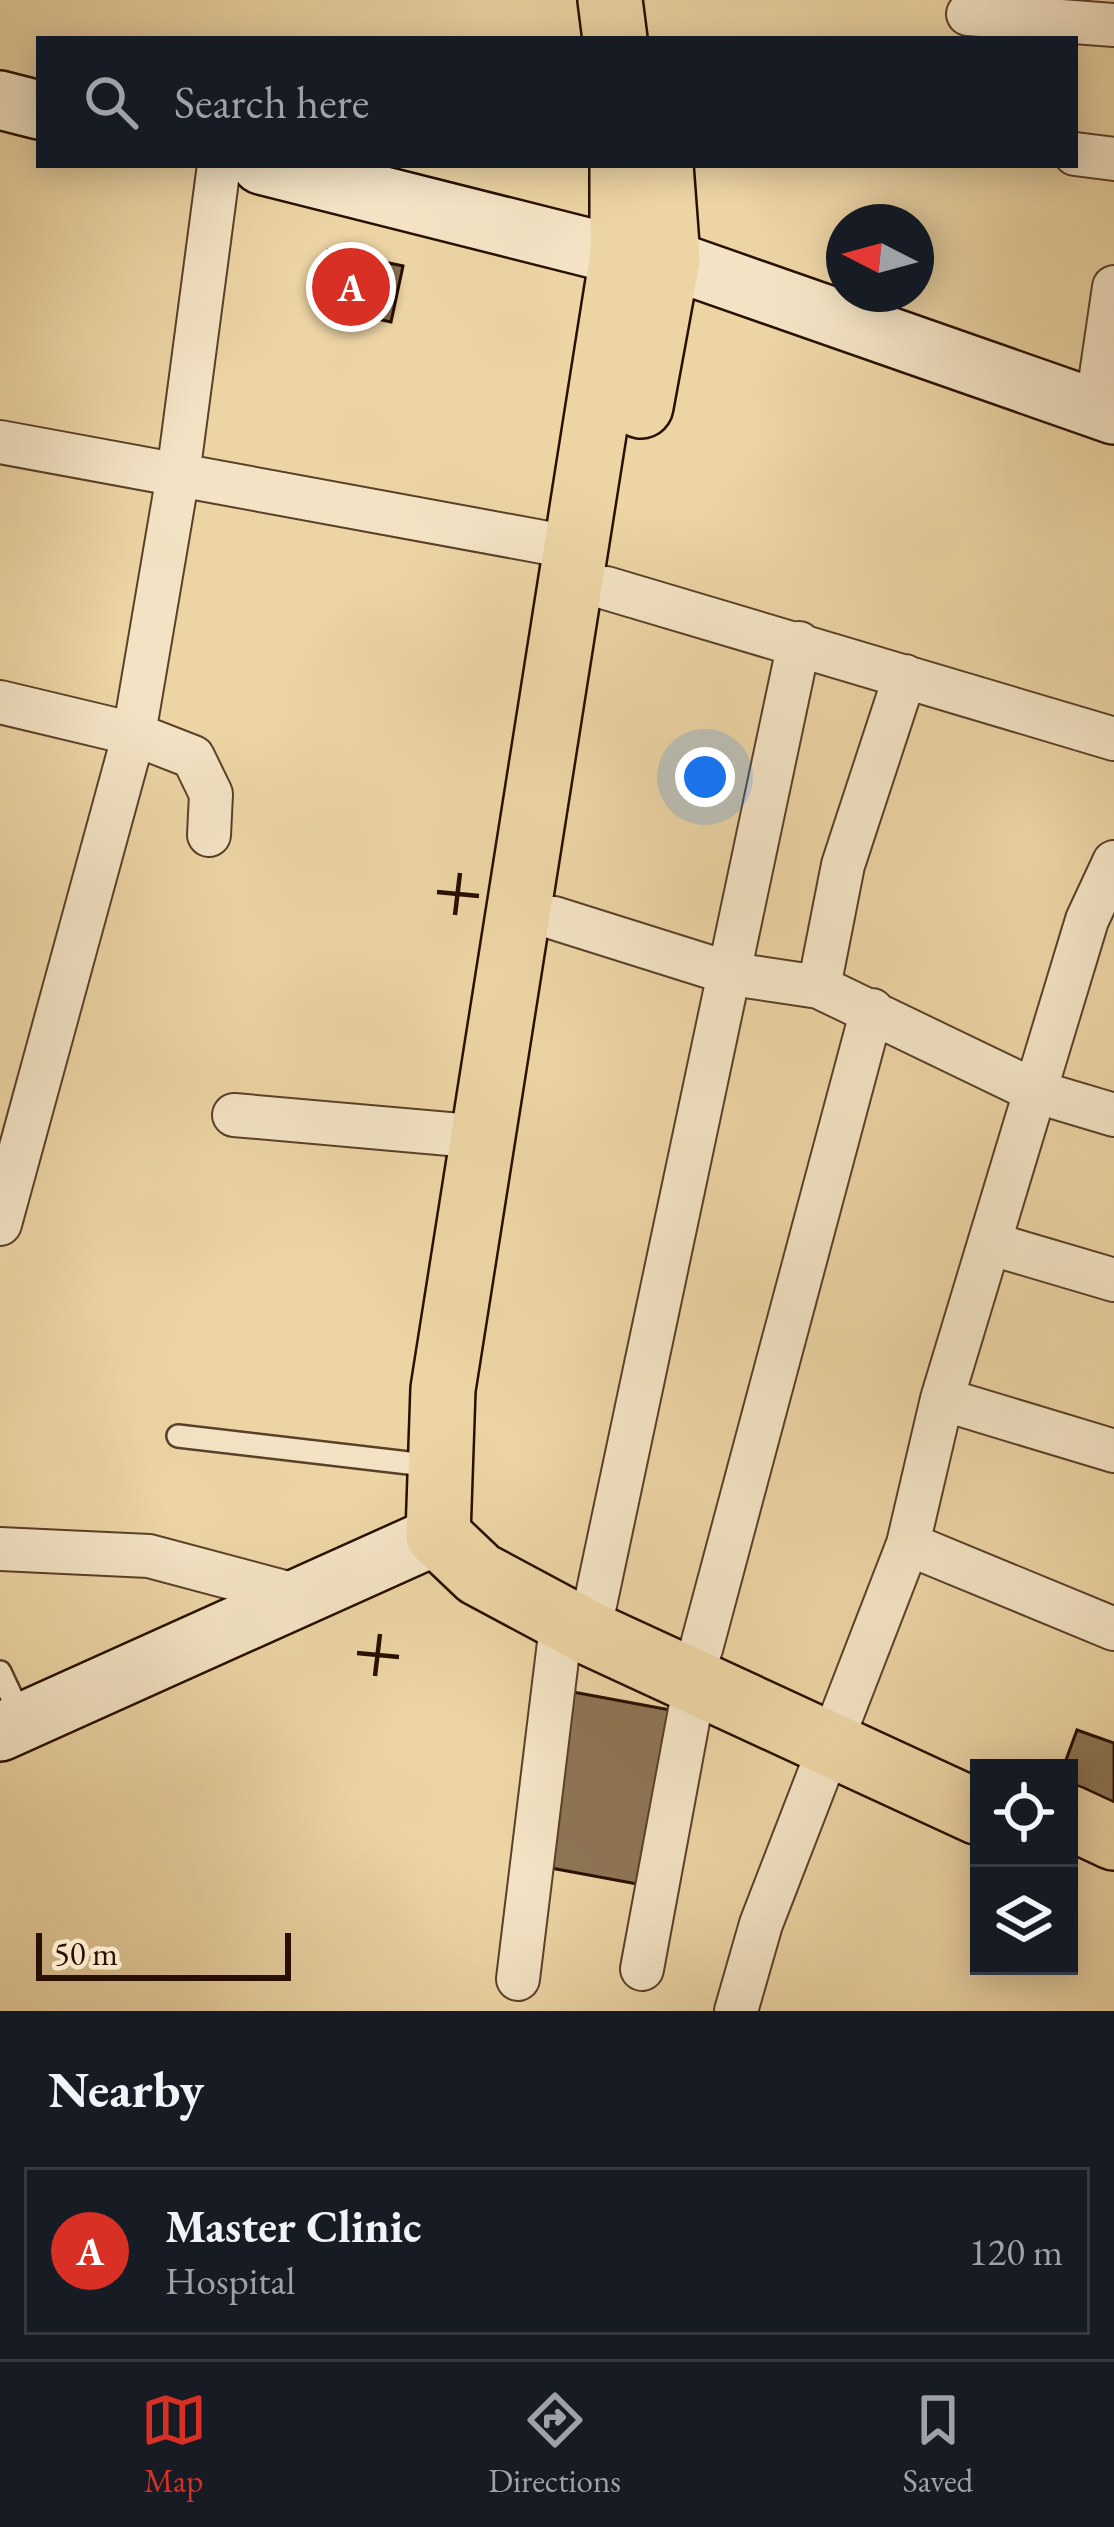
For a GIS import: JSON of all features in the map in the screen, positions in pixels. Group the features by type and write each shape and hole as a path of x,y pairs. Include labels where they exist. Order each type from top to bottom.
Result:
{"main road":[{"path":"610,0 615,36"},
{"path":"644,0 649,36"},
{"path":"623,168 645,258"},
{"path":"660,168 484,1136 443,1389 438,1535 479,1574 578,1612 836,1728 970,1771"},
{"path":"578,1612 509,1562 484,1526 471,1493 471,1415 554,918 591,568"},
{"path":"836,1728 970,1808"},
{"path":"1078,1821 1114,1838"},
{"path":"1078,1857 1114,1873"}],"street":[{"path":"968,18 1103,16"},
{"path":"0,100 36,109"},
{"path":"1078,154 1114,159"},
{"path":"0,1224 7,1172 134,734 178,475 219,168"},
{"path":"273,168 645,258 1105,412 1114,286"},
{"path":"0,442 178,475 591,568 799,643 1114,740"},
{"path":"518,1979 578,1612 732,974 799,643"},
{"path":"819,987 843,865 905,676"},
{"path":"0,702 134,734 193,757 212,794 209,835"},
{"path":"736,2011 761,1924 908,1544 942,1399 1037,1092 1101,922 1114,862"},
{"path":"554,918 732,974 819,987 1037,1092 1114,1115"},
{"path":"642,1969 698,1666 872,1010"},
{"path":"234,1115 484,1136"},
{"path":"992,1244 1114,1280"},
{"path":"942,1399 1114,1450"},
{"path":"8,1709 303,1597 438,1535"},
{"path":"908,1544 1114,1629"},
{"path":"0,1549 149,1556 303,1597"}],"lane":[{"path":"178,1436 440,1467"}],"building":[{"path":"328,250 403,266 391,322 316,306"},
{"path":"573,1692 681,1712 648,1886 540,1866"},
{"path":"1077,1730 1114,1743 1114,1826 1078,1813 1078,1759 1066,1759"}],"place":[{"name":"Master Clinic","path":"351,287"}]}
